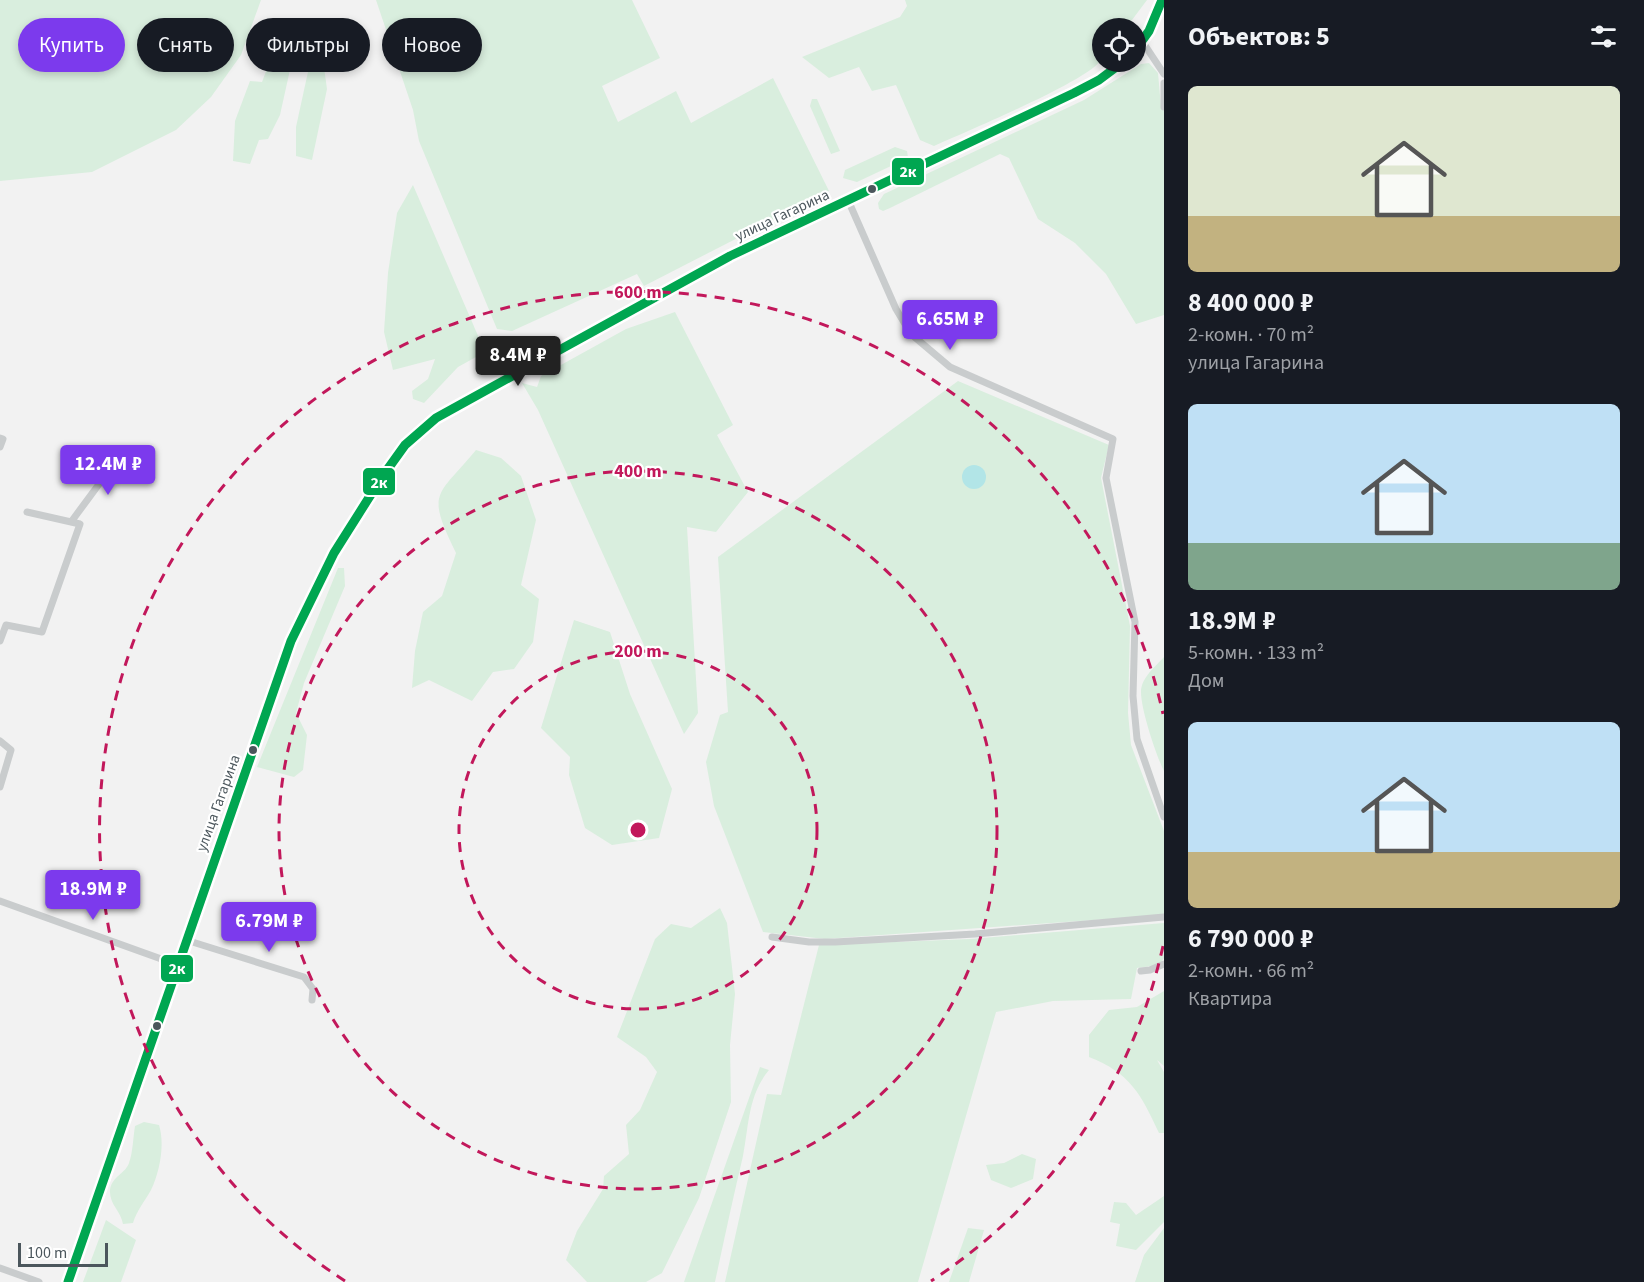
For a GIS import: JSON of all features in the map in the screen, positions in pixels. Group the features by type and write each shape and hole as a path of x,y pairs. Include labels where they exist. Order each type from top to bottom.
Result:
{"main road":[{"path":"1146,31 1162,0"},
{"name":"улица Гагарина","path":"68,1282 291,641 334,553 382,477 409,441 436,418 674,285 1074,93 1110,72"}],"street":[{"path":"1146,53 1164,74"},
{"path":"1164,83 1164,107"},
{"path":"848,200 896,309 911,334 950,367 1113,439 1106,478 1135,622 1133,696 1137,739 1164,817"},
{"path":"0,438 3,439 0,447"},
{"path":"71,522 122,453"},
{"path":"0,641 6,625 42,632 80,524 27,512"},
{"path":"0,741 11,750 0,787"},
{"path":"0,901 178,964"},
{"path":"772,937 808,942 835,942 975,934 1164,917"},
{"path":"186,940 304,977 313,989 312,1000"},
{"path":"1141,971 1164,964"},
{"path":"0,1268 39,1282"}],"green space":[{"path":"0,0 261,0 254,18 246,18 246,41 234,65 234,18 137,18 137,72 229,72 211,97 176,130 92,172 0,181"},
{"path":"376,0 632,0 660,58 602,86 618,122 676,91 691,123 773,78 829,191 644,286 637,274 512,331 497,329 419,141 413,110 400,72 482,72 482,18 382,18"},
{"path":"905,0 1147,0 1134,18 1092,18 1091,69 1024,106 934,146 920,140 896,85 872,91 859,67 829,78 802,57 900,17 907,6"},
{"path":"1146,63 1149,63 1158,73 1161,107 1164,111 1164,315 1136,324 1106,274 1075,243 1038,219 1009,158 1000,154 890,208 883,211 879,209 878,203 884,194 1084,100 1128,72 1146,72"},
{"path":"266,72 289,72 280,115 268,139 259,140 250,164 233,161 235,121 250,81 262,82"},
{"path":"308,72 325,72 327,89 312,160 296,156 296,127"},
{"path":"812,99 817,99 840,151 831,154 810,106"},
{"path":"895,147 907,151 908,158 857,182 843,178 845,170"},
{"path":"413,185 485,352 458,367 424,403 413,399 412,391 428,379 435,359 393,370 384,332 388,273 397,213"},
{"path":"675,312 733,425 717,435 748,492 716,532 687,527 698,713 684,734 538,410 522,383 537,387 541,376 626,329"},
{"path":"958,381 1109,445 1101,478 1130,626 1128,713 1131,745 1164,831 1164,915 825,939 763,932 714,806 706,762 720,715 728,712 718,557"},
{"path":"476,450 501,458 521,476 536,520 521,585 539,599 533,642 514,669 493,672 472,701 429,680 412,688 415,651 423,612 442,596 456,553 441,518 440,496 444,487"},
{"path":"338,568 344,568 345,586 304,683 296,713 307,735 303,770 294,777 257,767"},
{"path":"574,620 610,632 630,694 672,789 659,838 612,845 585,828 569,775 570,757 541,728"},
{"path":"1164,657 1164,771 1143,710 1141,692 1146,677"},
{"path":"720,908 727,923 735,994 730,1045 731,1102 699,1198 662,1273 646,1282 587,1282 566,1260 577,1231 603,1189 604,1176 629,1154 626,1125 640,1110 657,1072 646,1057 617,1037 655,939 671,924 691,928"},
{"path":"1164,923 1164,958 1159,965 1137,968 1131,999 1053,1001 996,1012 918,1282 725,1282 767,1094 781,1095 819,945 970,939"},
{"path":"1164,991 1164,1066 1157,1060 1164,1072 1164,1133 1159,1133 1133,1086 1115,1070 1089,1057 1089,1035 1109,1010 1137,1007"},
{"path":"760,1067 769,1070 757,1090 750,1111 743,1156 715,1282 684,1282"},
{"path":"144,1122 159,1125 162,1140 159,1166 151,1190 133,1223 123,1224 111,1199 111,1185 129,1163 135,1126"},
{"path":"1022,1154 1036,1159 1033,1179 1011,1188 991,1180 986,1165 1004,1163"},
{"path":"1164,1196 1164,1222 1136,1250 1116,1246 1120,1224 1110,1222 1114,1202 1126,1203 1136,1215"},
{"path":"106,1220 136,1240 121,1282 83,1282"},
{"path":"968,1228 984,1230 969,1282 949,1282"},
{"path":"1164,1228 1164,1282 1135,1282 1144,1255"}],"water":[{"path":"974,465 983,468 986,477 983,486 974,489 965,486 962,477 965,468"}],"transit line":[{"name":"2к","path":"1146,35 1162,0"},
{"name":"2к","path":"68,1282 291,641 334,553 405,445 436,418 730,256 1074,93 1110,72"}]}
